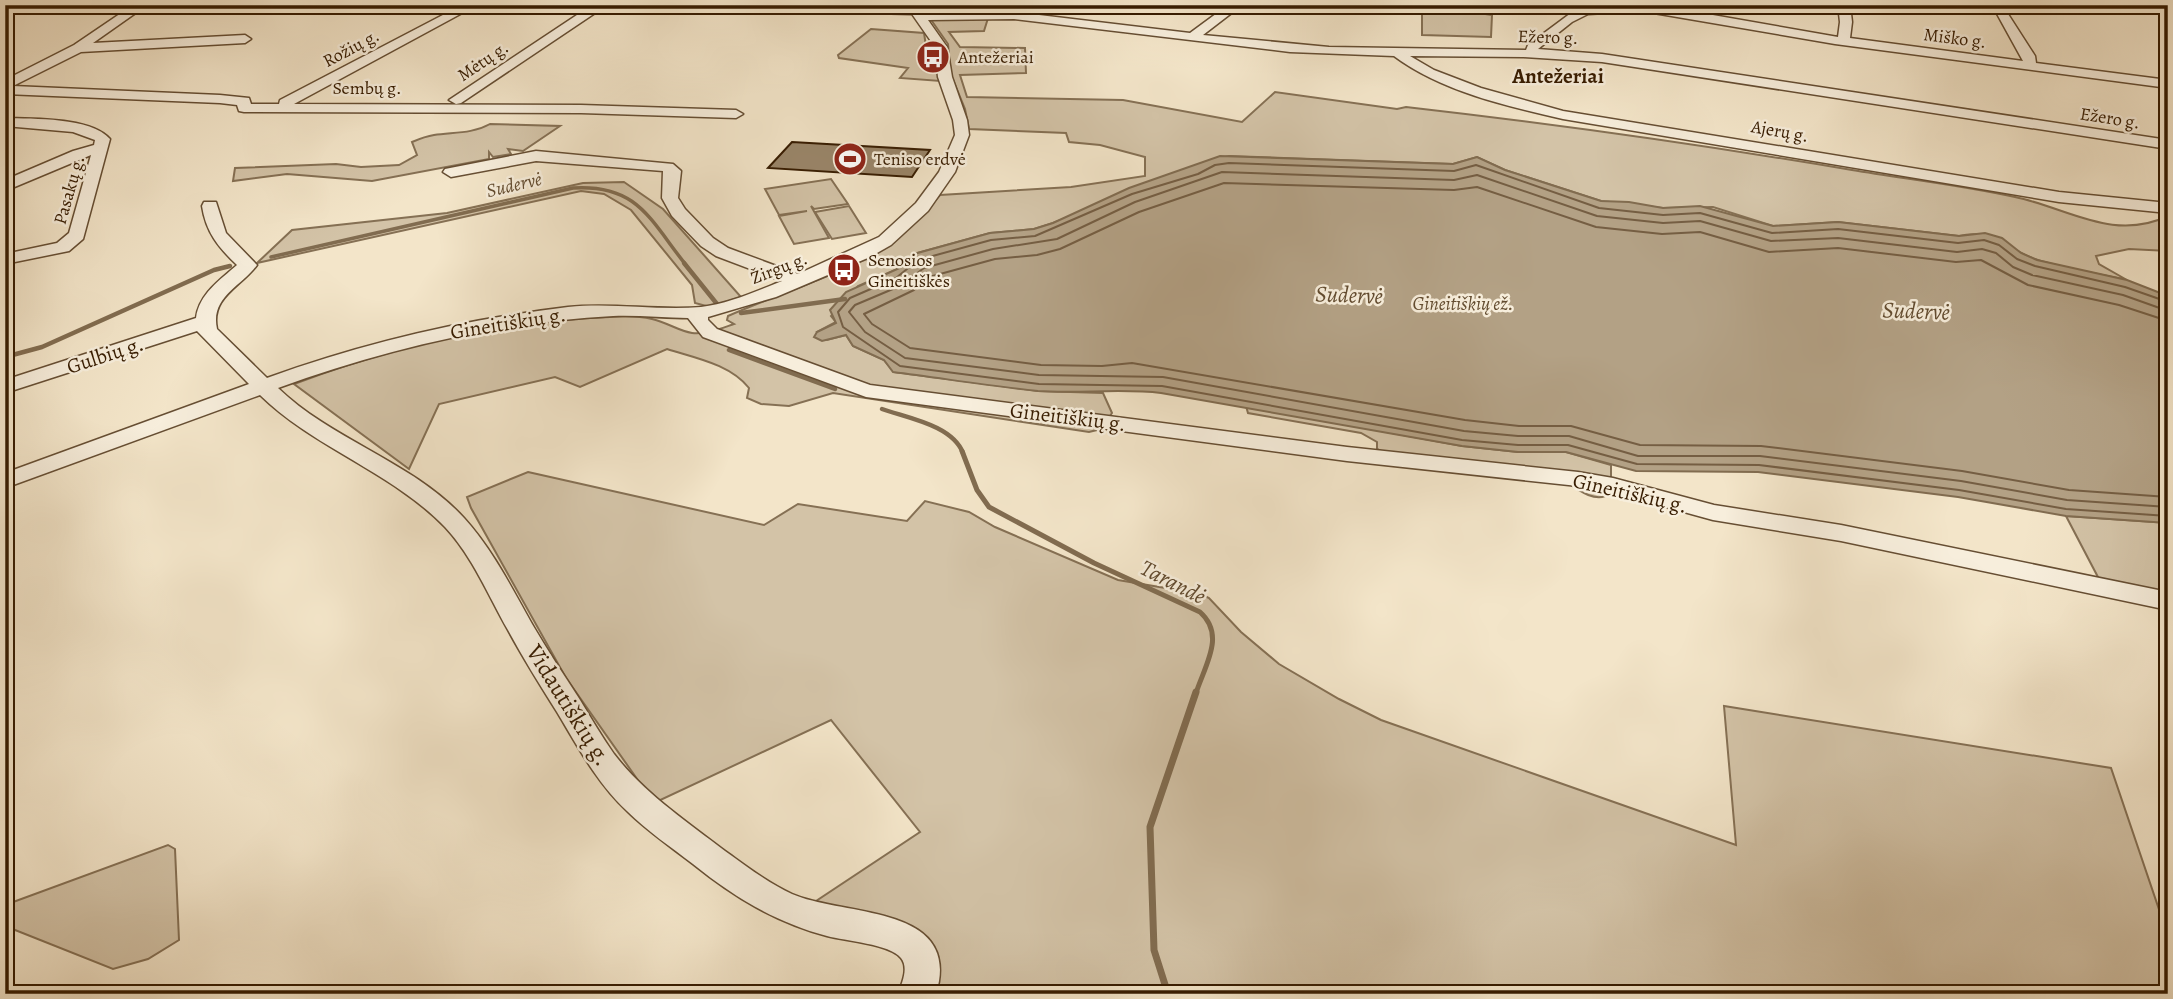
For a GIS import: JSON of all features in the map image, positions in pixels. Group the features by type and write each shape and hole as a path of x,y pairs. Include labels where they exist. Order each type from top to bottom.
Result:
{"street":[{"path":"7,7 40,5"},
{"path":"5,88 78,48 141,5"},
{"name":"Rožių g.","path":"285,103 471,5"},
{"name":"Mėtų g.","path":"456,100 600,5"},
{"name":"Ežero g.","path":"608,5 1075,16 1277,47 1398,53 1533,53 1636,62 2168,145"},
{"path":"1194,36 1236,5"},
{"path":"1843,41 1846,22 1844,5"},
{"path":"2030,65 2029,56 2004,19 2003,12 2032,5"},
{"name":"Miško g.","path":"1533,53 1532,48 1551,36 1569,16 1611,6 1656,8 1843,41 2168,84"},
{"name":"Žirgų g.","path":"699,313 741,303 800,281 885,242 922,207 938,186 957,149 962,131 944,77 941,47 916,11"},
{"path":"78,48 245,39"},
{"name":"Ajerų g.","path":"1398,53 1436,75 1515,103 1563,115 2059,197 2168,208"},
{"name":"Sembų g.","path":"5,88 244,101 244,108 581,109 736,114"},
{"name":"Pasakų g.","path":"5,122 97,133 103,139 80,227 71,242 46,252 5,259"},
{"path":"5,186 78,154 100,148"},
{"path":"451,172 536,156 667,167 673,171 670,198 678,212 707,242 722,252 800,281"},
{"path":"204,322 204,311 209,302 248,265 219,238 213,226 210,205"},
{"name":"Gineitiškių g.","path":"5,481 262,387 381,348 516,320 594,311 699,313 698,321 710,333 866,391 1347,454 1601,483 1713,512 1841,533 2168,601"},
{"name":"Gulbių g.","path":"5,387 204,322"},
{"name":"Vidautiškių g.","path":"204,322 207,331 262,387 320,431 417,490 453,522 478,551 522,631 603,762 648,811 739,881 782,905 826,920 900,936 913,944 919,976"}],"shaded area":[{"path":"1428,5 1468,5 1465,11 1492,15 1491,37 1422,35 1422,9"},
{"path":"927,14 989,15 984,31 949,32 960,47 1025,48 1026,73 960,75 967,97 1123,100 1242,122 1275,92 1397,109 1406,107 1518,120 1974,189 2035,202 2109,224 2128,226 2168,216 2168,251 2129,249 2096,256 2099,264 2127,280 2046,262 1981,235 1959,236 1838,222 1773,226 1713,207 1663,208 1601,201 1505,170 1477,157 1453,164 1229,156 1158,180 1034,229 990,233 914,254 902,267 858,286 831,316 836,322 817,332 827,340 846,335 853,346 884,360 894,372 1038,391 1103,393 1112,413 1101,429 1089,432 833,393 789,406 761,404 747,398 749,388 722,367 667,349 580,387 555,377 439,404 409,469 294,384 410,347 529,324 631,316 657,320 692,333 713,331 734,324 727,320 728,316 815,281 867,256 916,220 940,195 1071,187 1145,176 1145,157 1100,145 1069,142 1066,133 969,129 965,109 951,75 948,44"},
{"path":"871,29 924,33 926,46 934,49 940,81 900,78 908,68 839,58 838,55"},
{"path":"490,124 560,126 523,151 508,149 511,154 493,157 489,152 489,159 372,181 287,174 233,181 235,168 336,164 361,167 399,165 417,155 412,142 431,135 476,130"},
{"path":"831,179 848,204 814,209 811,206 829,238 794,244 779,216 807,211 779,215 765,189"},
{"path":"624,182 663,209 741,297 710,307 695,303 692,285 631,210 604,194 581,191 257,263 292,230 447,213 583,183"},
{"path":"849,206 866,233 832,239 815,212"},
{"path":"1246,406 1462,446 1518,452 1566,452 1611,465 1611,493 1594,497 1567,482 1381,451 1377,449 1377,442 1361,433 1248,413"},
{"path":"528,472 764,525 798,504 907,521 925,501 969,512 995,527 1118,580 1201,594 1209,598 1241,632 1279,664 1381,720 1736,845 1724,706 2111,768 2168,936 2168,994 930,994 935,958 807,907 920,832 831,720 654,803 566,678 471,508 467,497"},
{"path":"2066,516 2168,523 2168,594 2099,579"},
{"path":"168,845 175,849 179,940 148,959 113,969 5,926 5,905"}],"water":[{"name":"Gineitiškių ež.","path":"1220,156 1453,164 1477,157 1505,170 1601,201 1629,202 1663,208 1700,206 1773,226 1838,222 1959,236 1985,233 2002,238 2021,253 2037,260 2127,280 2168,296 2168,523 2066,516 1958,497 1758,472 1636,471 1566,452 1518,452 1462,446 1161,393 1038,391 1001,387 893,372 884,360 853,346 846,335 822,341 814,337 817,332 836,323 830,310 846,292 902,267 914,254 990,233 1034,229 1053,223 1129,188"}],"building":[{"name":"Teniso erdvė","path":"792,142 930,150 912,177 768,168"}],"waterway":[{"name":"Sudervė","path":"271,257 573,188 595,188 613,192 640,208 686,265"},
{"name":"Sudervė","path":"684,263 717,304"},
{"name":"Sudervė","path":"5,357 42,347 214,270 230,266"},
{"name":"Sudervė","path":"741,313 845,299"},
{"name":"Tarandė","path":"729,350 835,389"},
{"name":"Tarandė","path":"882,409 939,429 957,443 962,452"},
{"name":"Tarandė","path":"962,452 977,490 989,507 1094,563 1200,612 1208,621 1213,640 1196,693"},
{"name":"Tarandė","path":"1168,994 1154,950 1150,827 1196,692"}],"place":[{"name":"Antežeriai","path":"933,57"},
{"name":"Teniso erdvė","path":"850,159"},
{"name":"Senosios Gineitiškės","path":"844,270"}],"district":[{"name":"Antežeriai","path":"1558,76"}]}
